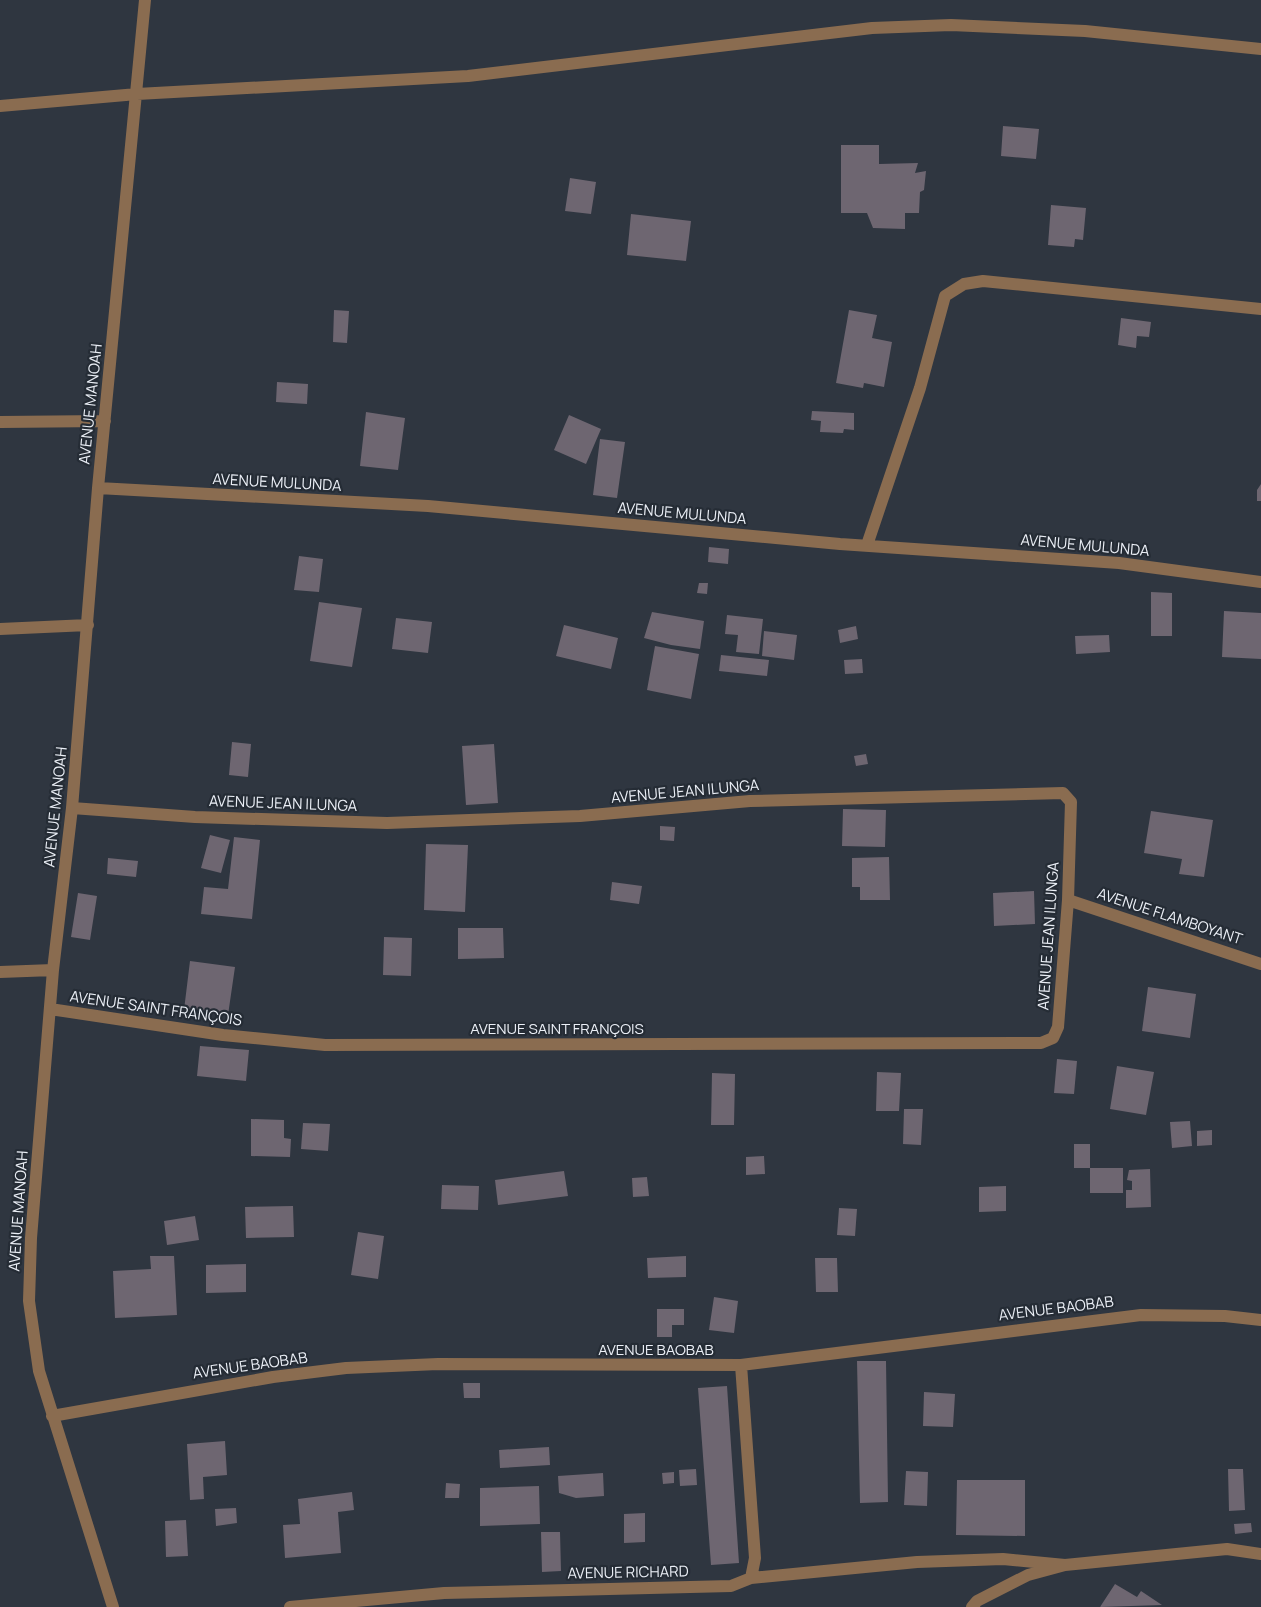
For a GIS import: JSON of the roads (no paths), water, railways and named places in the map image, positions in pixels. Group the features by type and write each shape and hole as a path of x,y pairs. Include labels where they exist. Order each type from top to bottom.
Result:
{"street":[{"name":"AVENUE MANOAH","path":"113,1607 39,1372 30,1301 31,1238 53,970 72,808 98,488 145,0"},
{"path":"0,106 137,94 468,76 872,28 951,25 1085,31 1261,49"},
{"path":"867,545 920,388 945,296 964,284 983,281 1261,309"},
{"path":"0,422 105,421"},
{"name":"AVENUE MULUNDA","path":"98,488 428,506 867,545 1119,563 1261,582"},
{"path":"0,629 88,625"},
{"name":"AVENUE JEAN ILUNGA","path":"72,808 195,817 387,823 580,816 750,801 1064,792 1071,802 1068,900 1058,1027"},
{"name":"AVENUE FLAMBOYANT","path":"1068,900 1261,964"},
{"path":"0,972 53,970"},
{"name":"AVENUE SAINT FRANÇOIS","path":"50,1009 223,1035 325,1045 1041,1043 1053,1038 1058,1027"},
{"name":"AVENUE BAOBAB","path":"52,1416 255,1380 346,1368 438,1364 741,1365 1141,1315 1225,1316 1261,1320"},
{"path":"741,1365 755,1558 751,1578"},
{"path":"972,1607 977,1601 1028,1575 1064,1565 1227,1549 1245,1550 1261,1554"},
{"name":"AVENUE RICHARD","path":"290,1607 444,1593 731,1586 751,1578 917,1562 1003,1559 1064,1565"}]}
